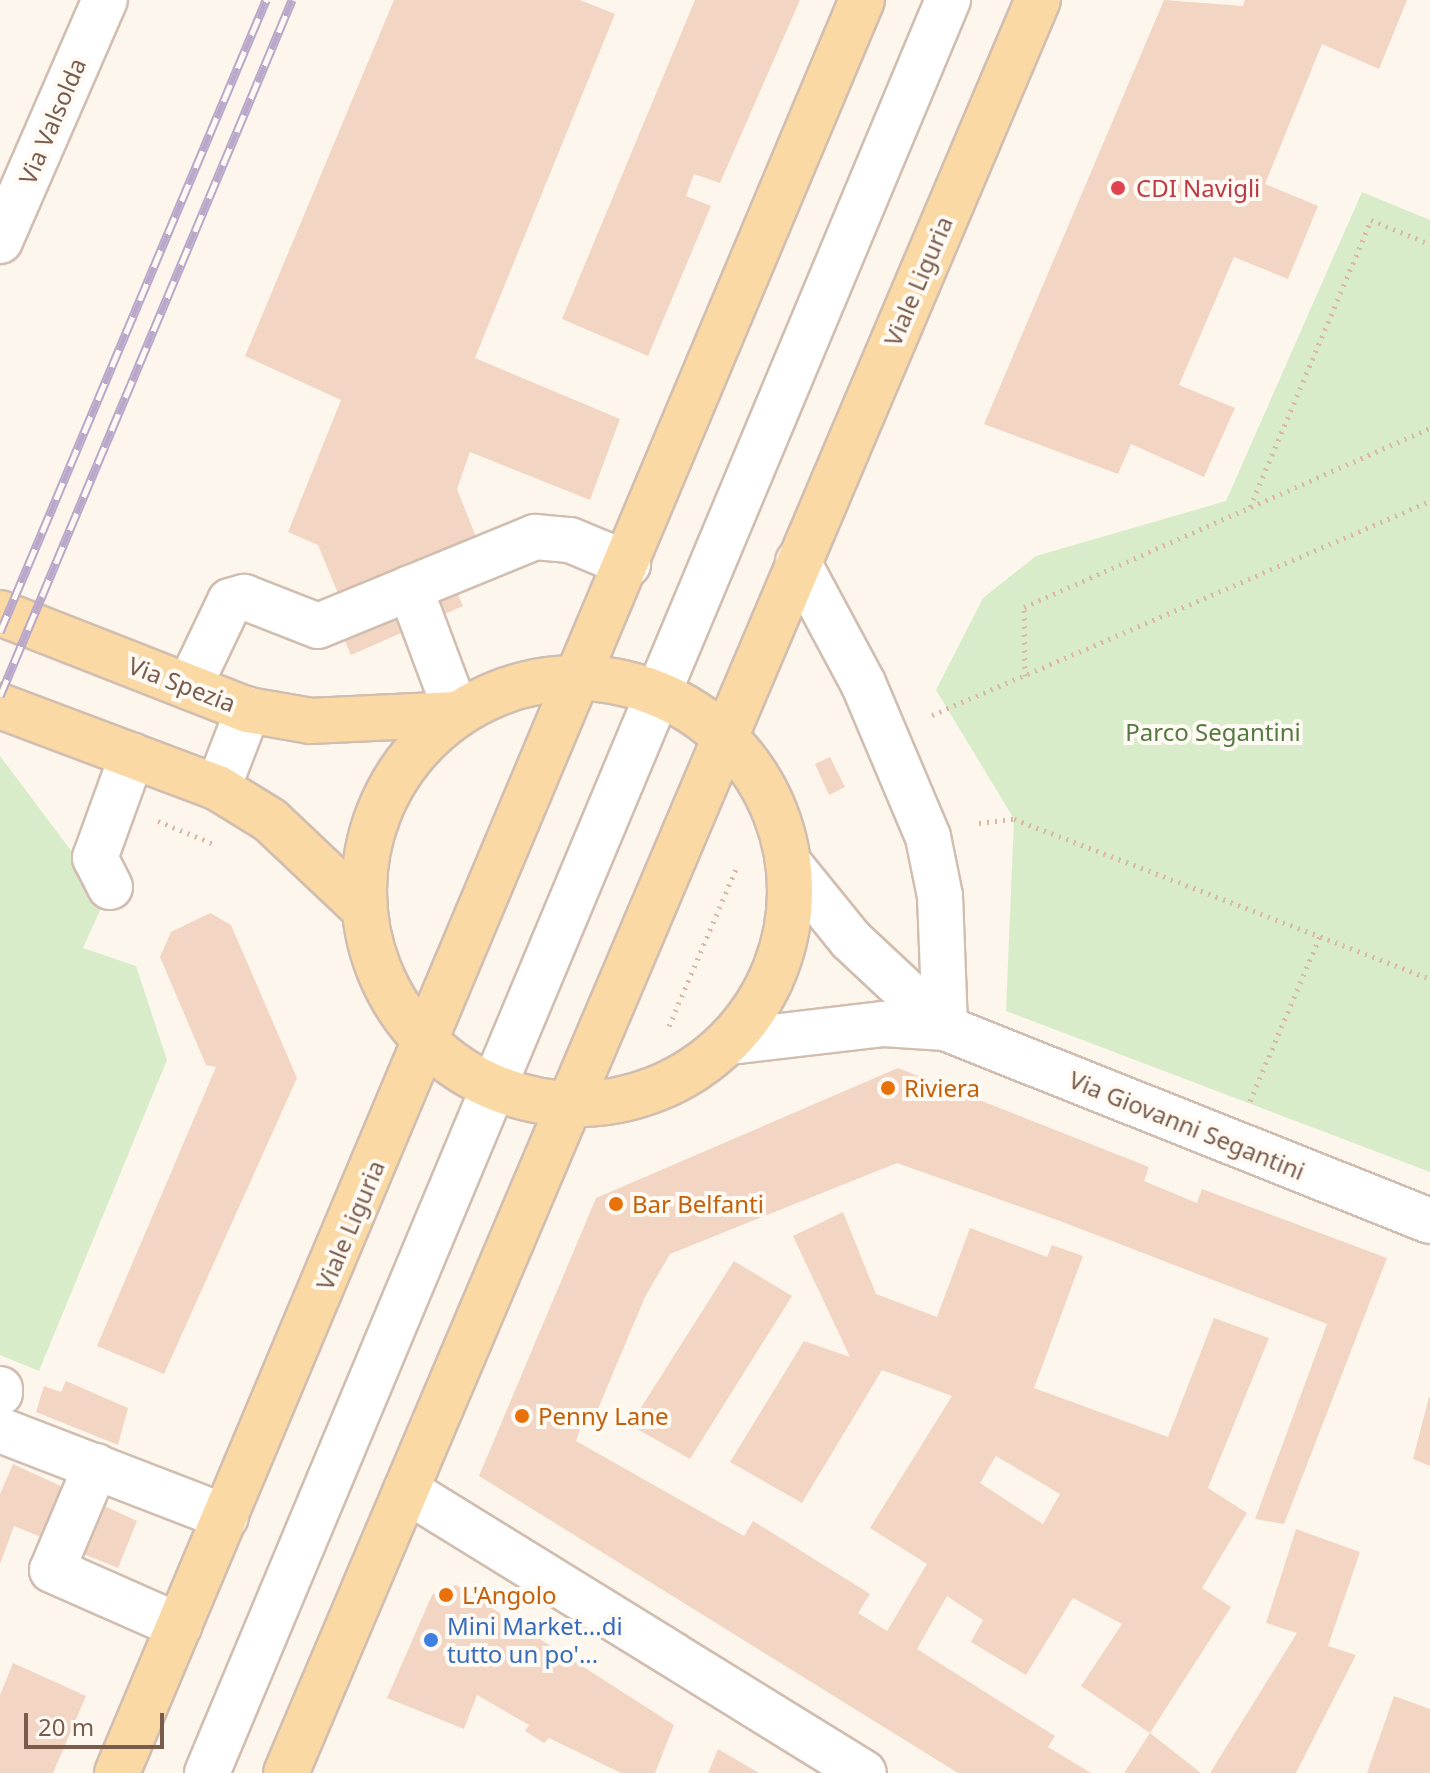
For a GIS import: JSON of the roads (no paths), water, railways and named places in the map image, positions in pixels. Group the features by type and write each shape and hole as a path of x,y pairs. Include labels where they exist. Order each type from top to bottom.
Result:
{"main road":[{"path":"628,564 862,0"},
{"name":"Viale Liguria","path":"725,736 1038,0"},
{"name":"Viale Liguria","path":"117,1773 628,564"},
{"name":"Via Spezia","path":"0,613 248,710"},
{"path":"581,677 655,691 725,736 767,794 791,866 787,936 762,999 730,1042 653,1090 568,1106 497,1089 427,1043 389,1002 364,909 370,838 383,802 427,738 457,714 506,684 581,677"},
{"path":"0,706 218,788 270,820 364,909"},
{"path":"248,710 311,721 457,714"},
{"path":"286,1773 725,736"}],"street":[{"name":"Via Valsolda","path":"0,241 105,0"},
{"path":"207,1773 497,1089 737,492 948,0"},
{"path":"189,687 230,601 244,597 318,626 535,537 570,540 628,564"},
{"path":"798,562 868,694 928,837 940,896 945,1028"},
{"path":"410,588 457,714"},
{"name":"Via Spezia","path":"218,788 248,710"},
{"path":"110,887 95,858 132,756"},
{"path":"791,866 851,940 945,1028"},
{"path":"730,1042 884,1024 945,1028"},
{"name":"Via Giovanni Segantini","path":"945,1028 1430,1221"},
{"path":"0,1430 226,1517"},
{"path":"96,1466 52,1570 179,1626"},
{"path":"406,1490 864,1773"}],"railway":[{"path":"0,632 266,0"},
{"path":"0,696 292,0"}],"place":[{"name":"CDI Navigli","path":"1118,188"},
{"name":"Riviera","path":"888,1088"},
{"name":"Bar Belfanti","path":"616,1204"},
{"name":"Penny Lane","path":"522,1416"},
{"name":"L'Angolo","path":"446,1595"},
{"name":"Mini Market...di tutto un po'...","path":"431,1640"}],"park label":[{"name":"Parco Segantini","path":"1213,732"}]}
